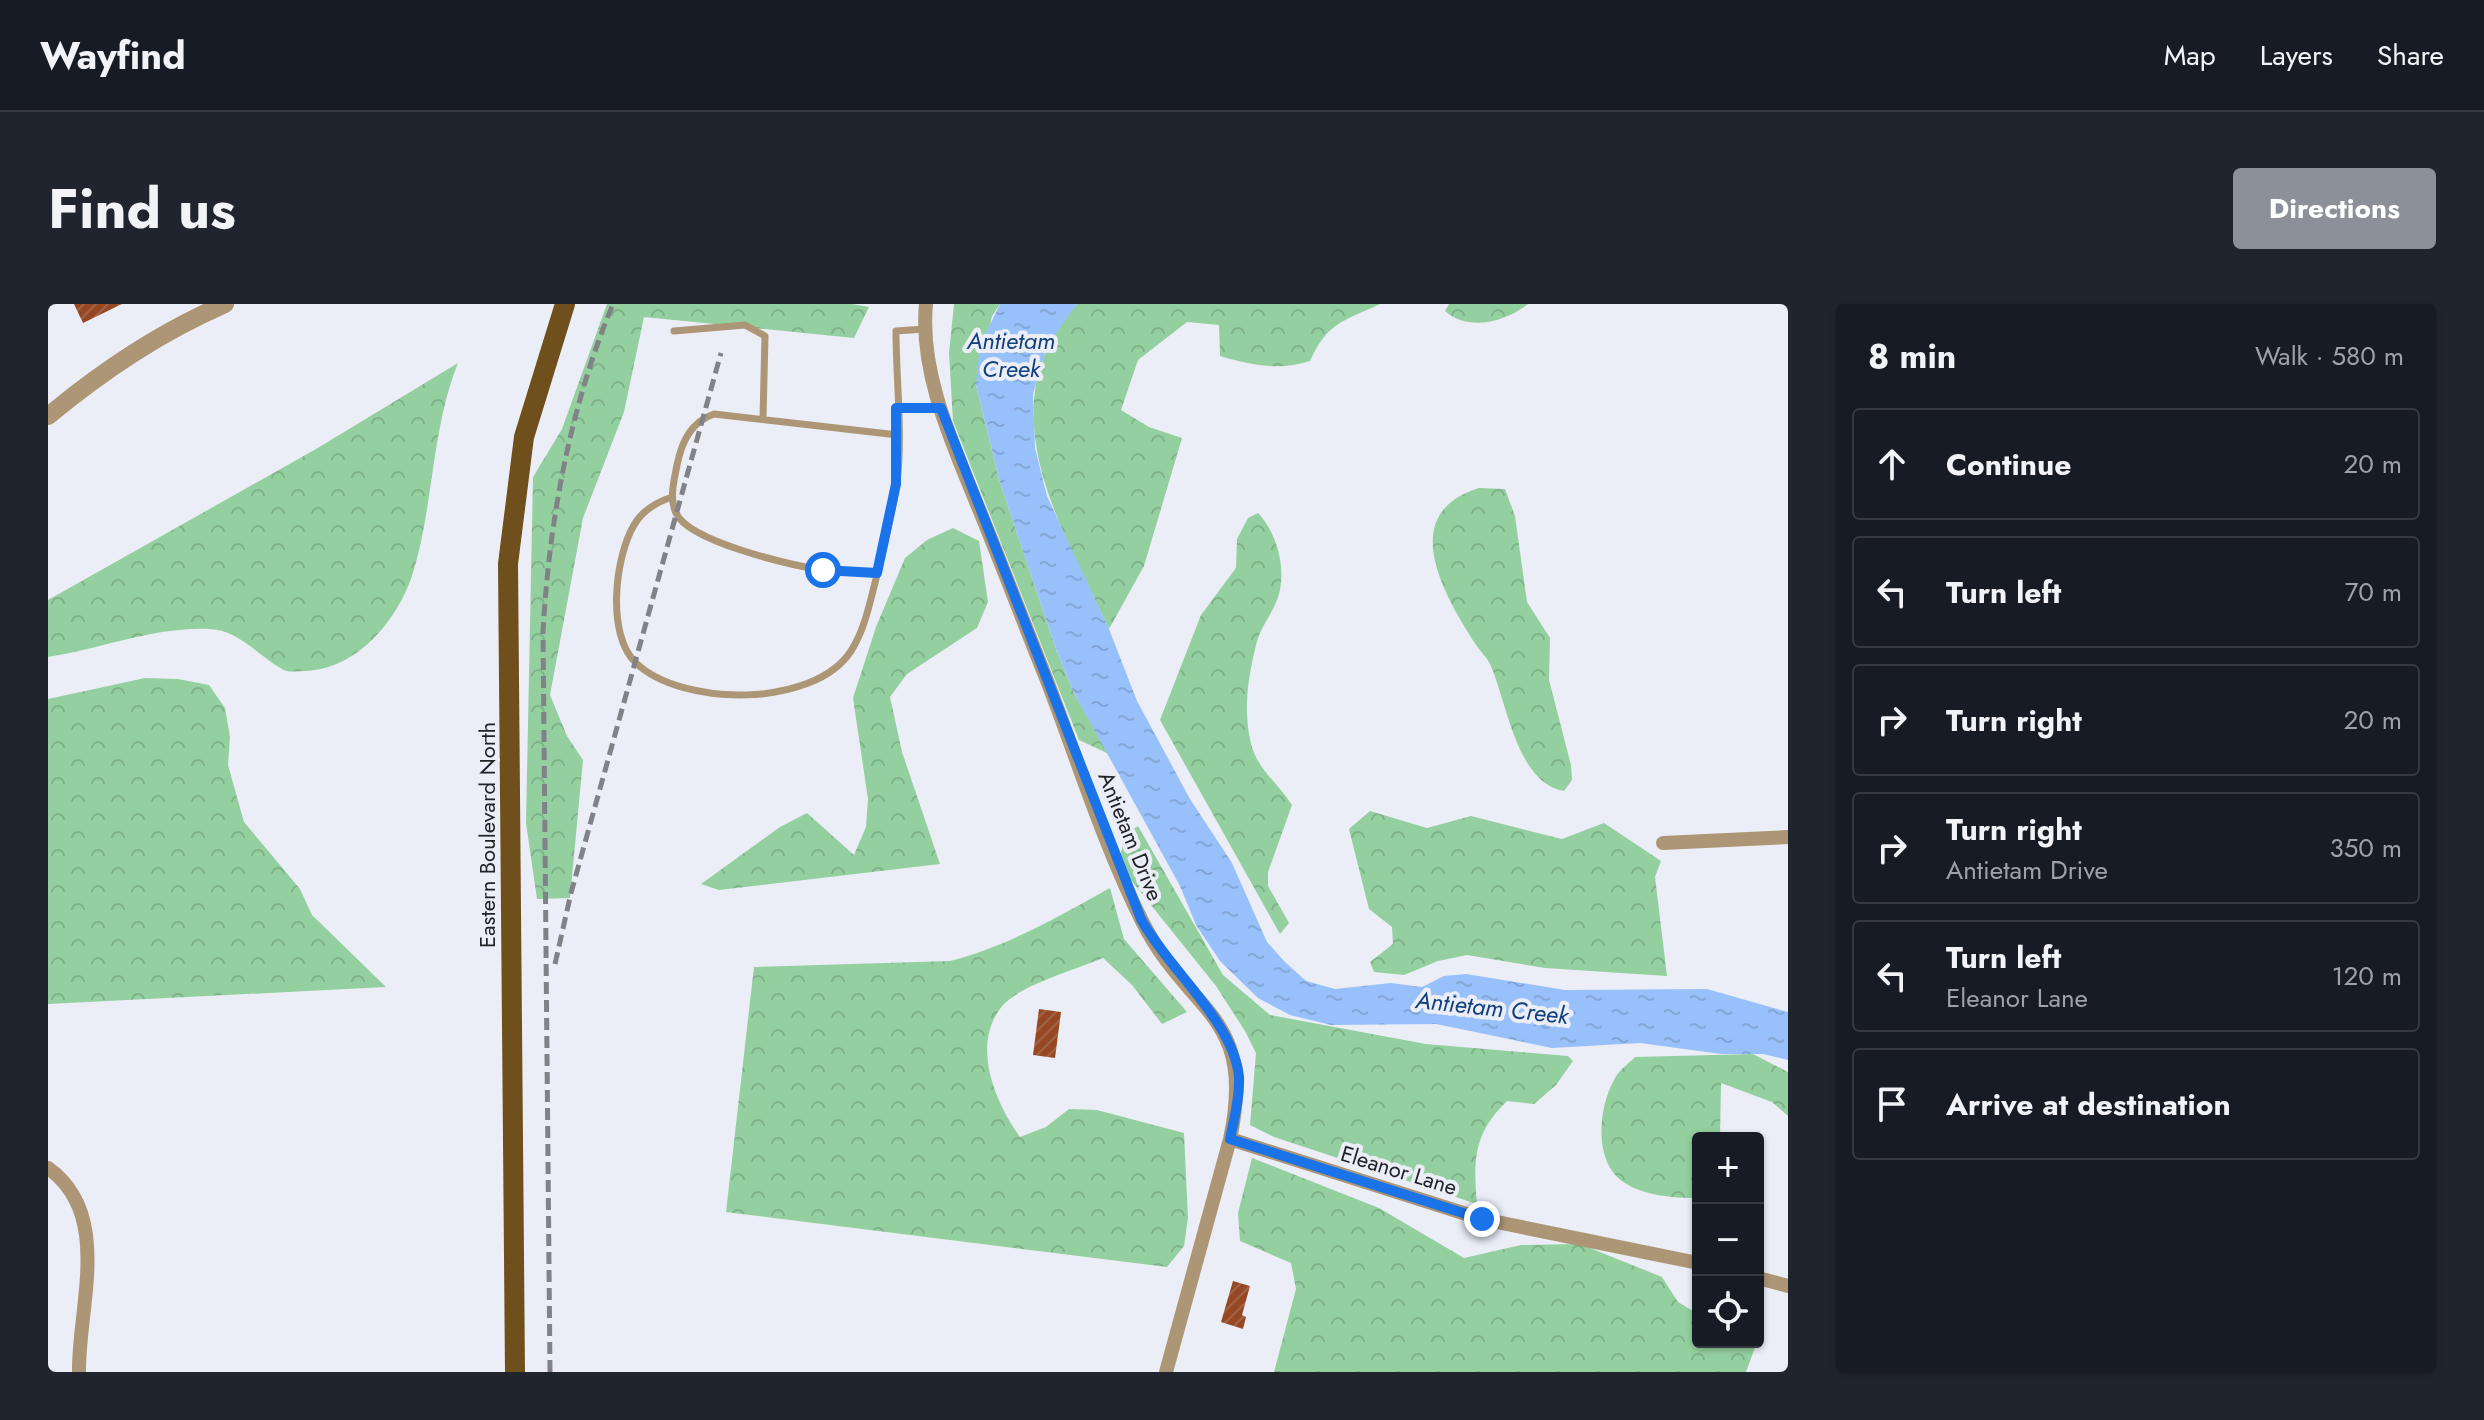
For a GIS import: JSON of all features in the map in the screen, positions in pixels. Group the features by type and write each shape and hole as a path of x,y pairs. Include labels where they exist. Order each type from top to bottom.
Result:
{"main road":[{"name":"Eastern Boulevard North","path":"515,1372 508,564 524,437 565,304"}],"street":[{"path":"48,416 105,369 145,343 225,304"},
{"name":"Antietam Drive","path":"926,304 925,329 941,408 1141,919 1167,962 1214,1017 1234,1054 1239,1077 1230,1139 1166,1372"},
{"path":"1663,843 1788,837"},
{"name":"Eleanor Lane","path":"1230,1139 1482,1219 1692,1262"},
{"path":"48,1168 68,1186 75,1199 88,1246 79,1372"},
{"path":"1764,1280 1788,1286"}],"lane":[{"path":"674,331 745,325 765,336 763,418"},
{"path":"672,497 647,509 634,524 617,575 618,619 625,648 635,663 660,679 728,694 760,695 800,687 835,672 852,649 865,622 896,484 896,331 925,329"},
{"path":"896,408 941,408"},
{"path":"877,573 823,570 712,539 688,527 676,515 672,497 679,456 694,425 714,414 898,435"}],"green space":[{"path":"607,304 852,304 869,307 854,338 644,317 624,412 583,518 550,695 567,736 583,760 570,898 537,899 526,823 533,477 562,429"},
{"path":"954,304 1000,304 992,316 976,385 999,479 1057,652 1074,693 1109,754 1079,740 953,421 949,353"},
{"path":"1077,304 1380,304 1338,325 1323,338 1310,361 1299,364 1265,366 1220,356 1219,325 1187,322 1138,360 1121,410 1149,427 1182,438 1144,566 1109,629 1054,509 1040,467 1034,425 1036,384 1050,343"},
{"path":"1449,304 1528,304 1509,316 1476,323 1445,311"},
{"path":"458,363 437,442 425,523 412,576 385,626 357,652 324,668 287,671 230,634 220,630 188,629 48,657 48,600 316,449"},
{"path":"1479,488 1505,489 1515,516 1527,602 1550,638 1549,680 1571,765 1572,780 1564,791 1548,785 1524,757 1490,664 1452,603 1434,558 1433,536 1439,517 1453,500"},
{"path":"1258,513 1275,540 1281,584 1277,601 1256,645 1249,682 1247,719 1251,744 1258,761 1292,805 1268,872 1268,886 1289,923 1280,934 1160,720 1201,615 1236,568 1237,539 1248,518"},
{"path":"953,528 979,541 988,602 977,628 907,674 890,697 902,752 940,864 719,890 701,884 780,827 807,813 854,855 866,827 868,799 853,698 876,627 905,558 927,540"},
{"path":"145,678 178,679 209,685 225,708 230,737 228,765 244,822 300,889 312,915 386,987 48,1004 48,699"},
{"path":"1370,811 1427,828 1471,816 1562,839 1604,823 1661,861 1655,877 1667,976 1545,968 1467,955 1438,961 1404,975 1374,972 1370,962 1393,944 1392,927 1369,909 1349,829"},
{"path":"1138,826 1223,975 1270,1015 1426,1044 1568,1056 1573,1061 1556,1085 1534,1104 1507,1101 1488,1124 1476,1160 1477,1204 1274,1137 1250,1125 1256,1053 1245,1031 1216,986 1118,864 1126,834"},
{"path":"1110,888 1124,939 1187,1012 1162,1024 1132,985 1103,958 1036,984 1011,998 993,1020 987,1055 995,1090 1020,1137 1046,1127 1069,1109 1097,1110 1184,1133 1188,1218 1184,1246 1167,1267 726,1212 754,967 950,961 1012,939"},
{"path":"1753,1054 1788,1072 1788,1116 1772,1102 1721,1083 1720,1132 1692,1132 1692,1198 1670,1197 1633,1187 1615,1174 1608,1163 1603,1149 1602,1120 1604,1105 1616,1077 1635,1057"},
{"path":"1252,1158 1379,1208 1464,1258 1521,1245 1580,1244 1662,1277 1678,1302 1692,1310 1692,1348 1755,1348 1746,1372 1274,1372 1296,1289 1291,1263 1240,1241 1238,1213"}],"water":[{"name":"Antietam Creek","path":"1000,304 1077,304 1047,346 1033,394 1035,448 1047,496 1109,629 1137,701 1190,799 1232,863 1267,942 1284,961 1306,981 1335,989 1391,983 1422,987 1444,976 1466,974 1565,990 1707,989 1788,1012 1788,1060 1763,1054 1721,1054 1640,1043 1552,1048 1436,1024 1331,1025 1290,1015 1258,998 1220,961 1196,925 1180,886 1074,693 1057,652 999,479 976,385 980,345"}],"building":[{"path":"74,304 122,304 83,323"},
{"path":"1039,1009 1061,1012 1055,1058 1033,1055"},
{"path":"1233,1281 1250,1286 1242,1315 1246,1317 1243,1329 1221,1322"}],"railway":[{"path":"550,1372 543,632 550,548 564,465 585,383 613,304"},
{"path":"555,964 571,893 721,353"}],"route":[{"path":"823,570 877,573 896,484 899,453 896,408 941,408 1141,919 1167,962 1214,1017 1234,1054 1239,1077 1230,1139 1482,1219"}]}
